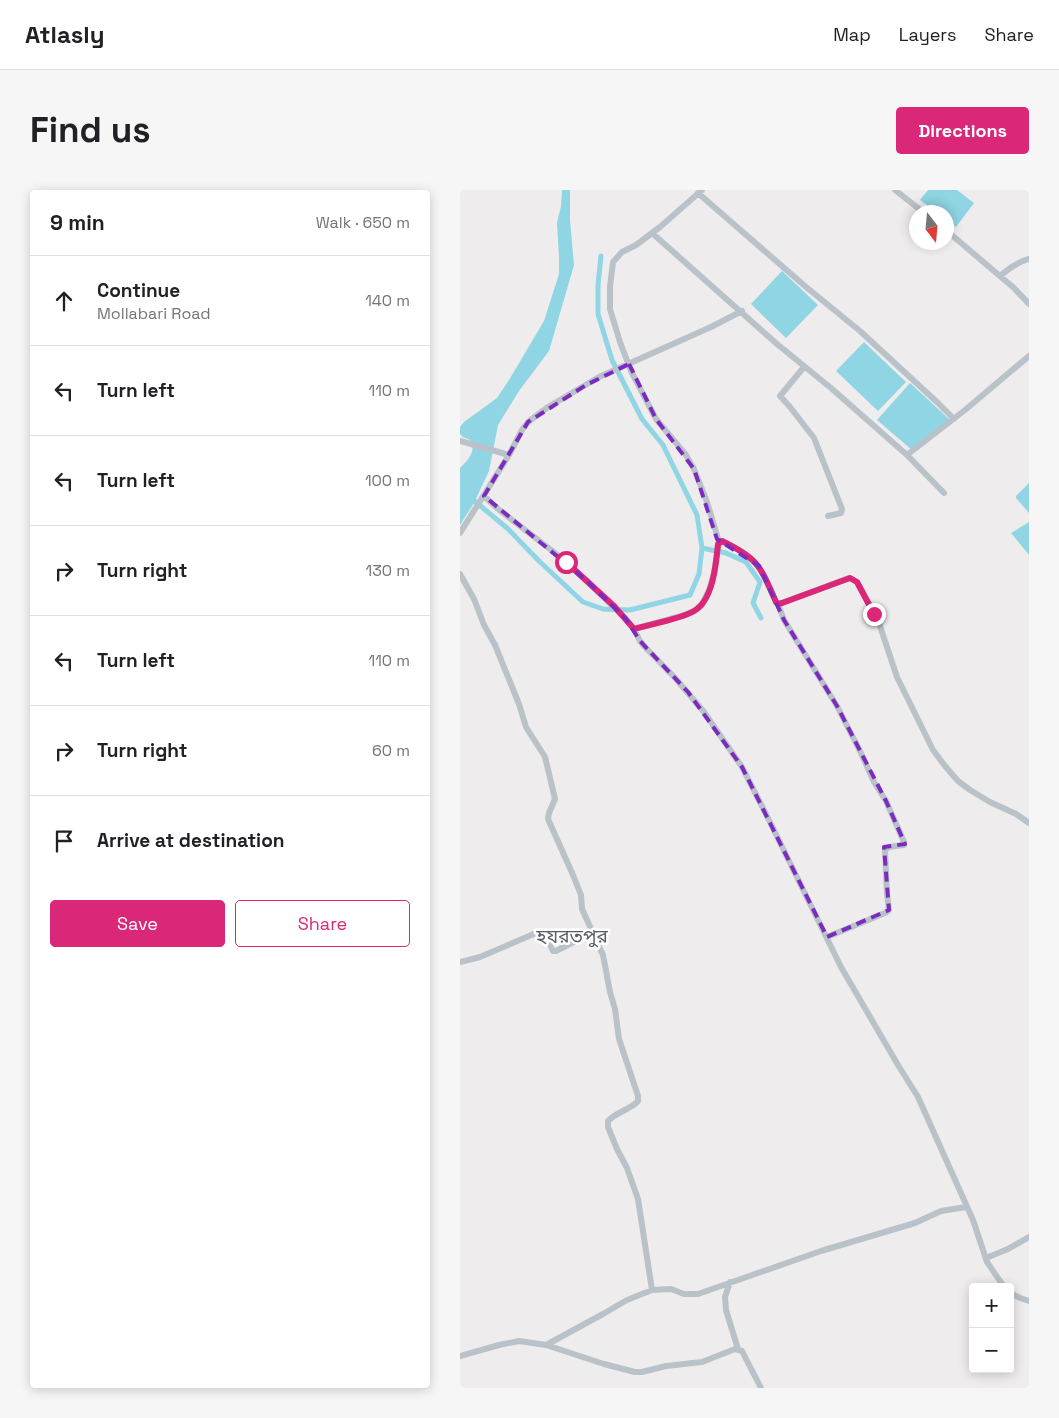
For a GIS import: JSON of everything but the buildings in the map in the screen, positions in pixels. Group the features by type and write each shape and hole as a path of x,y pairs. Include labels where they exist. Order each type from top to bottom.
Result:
{"street":[{"path":"895,190 914,205"},
{"path":"634,629 685,615 702,605 709,590 717,558 718,543 694,468 686,455 656,419 627,364 610,309 610,287 614,262 622,252 636,245 652,233 700,192 806,287 860,331 954,419"},
{"path":"652,233 777,344 831,388 907,455 944,493"},
{"path":"954,238 1014,288 1029,304"},
{"path":"1000,276 1021,261 1029,259"},
{"path":"460,534 528,422 611,372 742,311"},
{"path":"907,455 954,419 1029,356"},
{"path":"804,366 780,396 814,438 842,509 841,513 828,516"},
{"path":"460,441 509,455"},
{"path":"480,501 498,509 555,553 614,606 634,629 645,647 704,712 742,767 848,980 918,1097 973,1220 986,1258 1002,1283"},
{"path":"718,543 722,541 738,549 760,566 784,620 845,721 874,782 886,801 904,842 904,845 889,847 885,852 889,910 827,937"},
{"path":"460,574 474,599 484,625 495,645 519,704 526,727 545,757 555,799 548,819 573,875 581,895 582,908 603,955 615,1009 619,1039 638,1096 638,1101 635,1105 612,1116 608,1120 608,1127 627,1168 638,1199 652,1290"},
{"path":"778,604 846,579 850,578 857,582 878,620 895,670 933,750 958,781 990,802 1016,814 1029,823"},
{"path":"460,962 480,957 540,932 544,933 554,951 556,951 593,932"},
{"path":"546,1344 627,1300 652,1290 671,1289 684,1294 698,1294 821,1252 906,1226 941,1211 966,1207"},
{"path":"986,1258 1008,1249 1029,1237"},
{"path":"730,1282 725,1297 726,1310 738,1349 742,1351 760,1388"},
{"path":"1014,1295 1029,1301"},
{"path":"460,1356 498,1344 519,1342 546,1344 612,1366 642,1372 666,1366 702,1362 728,1351 738,1349"}],"highlighted area":[{"path":"629,364 656,419 694,469 717,539 759,566 784,620 837,706 886,801 905,844 884,847 889,910 827,937 742,767 688,692 640,641 626,619 586,580 484,496 528,422 586,385"}],"water":[{"path":"562,190 570,190 570,220 574,265 549,351 519,391 498,425 489,471 474,503 460,525 460,468 469,459 473,448 470,440 460,434 460,427 497,398 544,321 559,274 557,223"},
{"path":"928,190 957,190 974,203 956,227 954,225 954,205 927,205 920,200"},
{"path":"782,271 818,305 786,338 751,304"},
{"path":"864,342 906,382 878,411 836,371"},
{"path":"910,383 949,419 912,450 877,420"},
{"path":"1029,483 1029,513 1016,496"},
{"path":"1029,522 1029,555 1011,533"}],"waterway":[{"path":"460,489 507,528 583,602 603,609 630,610 690,595 699,574 702,548 697,515 663,445 642,419 612,360 598,314 601,256"},
{"path":"702,548 726,553 746,562 760,582 753,603 761,618"}],"district":[{"name":"হযরতপুর","path":"572,936"}],"route":[{"path":"566,562 614,606 634,629 685,615 702,605 714,573 720,541 738,549 760,566 778,604 850,578 857,582 874,614"}]}
